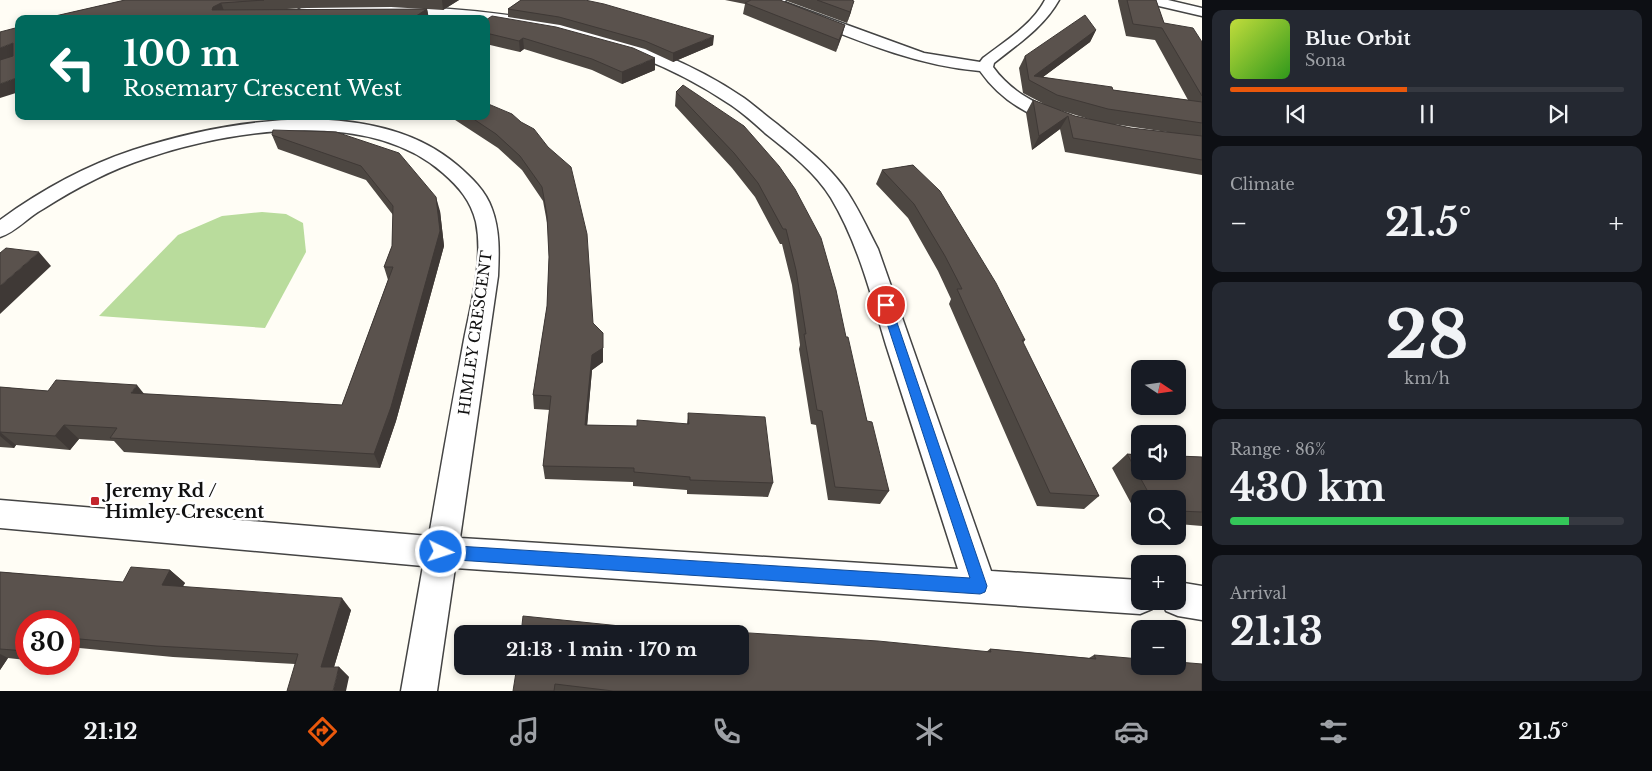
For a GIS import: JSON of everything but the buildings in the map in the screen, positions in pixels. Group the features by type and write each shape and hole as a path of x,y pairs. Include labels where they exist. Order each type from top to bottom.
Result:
{"street":[{"path":"470,15 493,0"},
{"path":"985,67 988,61 1045,13 1052,0"},
{"path":"1151,0 1202,12"},
{"path":"772,2 920,57 961,65 985,67 1000,86 1018,100 1048,115 1075,124"},
{"path":"287,12 387,8 459,15"},
{"path":"490,19 564,28 605,39 662,60 729,95 777,132 822,175 840,196 867,249 980,586"},
{"name":"HIMLEY CRESCENT","path":"0,230 22,212 67,184 147,152 239,130 317,121 388,134 415,143 445,163 476,196 483,209 489,252 470,384 419,691"},
{"path":"0,514 441,552 1131,596"},
{"path":"1186,600 1202,603"}],"green space":[{"path":"262,212 286,214 303,223 306,252 265,328 99,316 178,235 222,216"}],"place":[{"name":"Jeremy Rd / Himley Crescent","path":"95,501"}],"route":[{"path":"441,552 980,586 886,305"}]}
